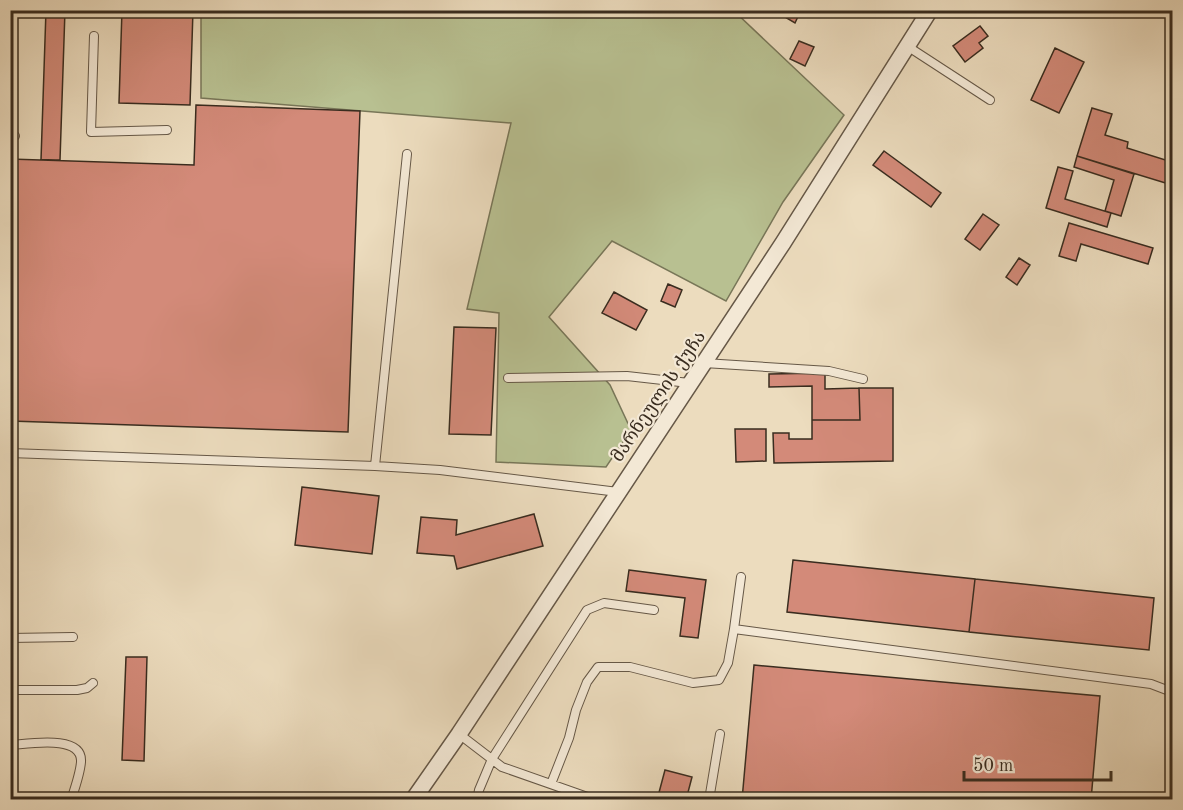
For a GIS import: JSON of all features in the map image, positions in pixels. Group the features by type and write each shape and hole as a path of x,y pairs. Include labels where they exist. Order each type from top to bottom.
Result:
{"street":[{"name":"მარნეულის ქუჩა","path":"414,800 783,243 930,10"}],"lane":[{"path":"94,36 91,132 167,130"},
{"path":"908,46 990,100"},
{"path":"375,466 407,154"},
{"path":"703,363 829,371 863,379"},
{"path":"508,378 627,376 689,383"},
{"path":"10,453 440,470 618,492"},
{"path":"551,784 587,682 598,667 630,667 693,683 719,680 728,663 741,577"},
{"path":"477,800 492,759 587,610 604,603 654,610"},
{"path":"734,628 1151,684 1173,692"},
{"path":"10,638 73,636"},
{"path":"10,690 77,690 87,688 93,683"},
{"path":"459,734 502,767 596,800"},
{"path":"709,800 720,734"},
{"path":"10,745 61,743 72,745 80,752 81,761 72,800"}],"green space":[{"path":"201,11 734,11 844,115 783,202 726,301 612,241 549,317 610,385 631,430 606,467 496,462 499,313 467,309 511,123 201,98"}],"building":[{"path":"46,10 65,10 60,160 41,160"},
{"path":"122,10 193,10 190,105 119,103"},
{"path":"773,10 801,10 795,23"},
{"path":"980,26 988,36 979,43 983,48 965,62 953,46"},
{"path":"799,41 814,47 805,66 790,59"},
{"path":"1055,48 1084,62 1059,113 1031,100"},
{"path":"196,105 360,111 348,432 10,421 10,159 194,165"},
{"path":"1092,108 1112,114 1105,135 1128,142 1127,148 1172,162 1172,185 1077,156"},
{"path":"884,151 941,193 931,207 873,165"},
{"path":"1077,156 1134,174 1121,216 1105,211 1114,180 1074,167"},
{"path":"1058,167 1073,171 1065,199 1111,213 1107,227 1046,208"},
{"path":"983,214 999,225 980,250 965,239"},
{"path":"1069,223 1153,248 1148,264 1081,244 1076,261 1059,256"},
{"path":"1019,258 1030,265 1017,285 1006,277"},
{"path":"668,284 682,290 675,307 661,301"},
{"path":"614,292 647,310 636,330 602,313"},
{"path":"454,327 496,328 491,435 449,434"},
{"path":"825,373 825,389 859,388 860,420 812,420 812,386 769,387 769,374"},
{"path":"859,388 893,388 893,461 774,463 773,433 789,433 789,439 812,439 812,420 860,420"},
{"path":"735,429 766,429 766,461 736,462"},
{"path":"302,487 379,496 372,554 295,545"},
{"path":"534,514 543,546 457,569 454,556 417,553 421,517 457,520 456,535"},
{"path":"793,560 975,579 969,632 787,612"},
{"path":"629,570 706,580 698,638 680,636 685,598 626,591"},
{"path":"975,579 1154,598 1149,650 969,632"},
{"path":"126,657 147,657 144,761 122,760"},
{"path":"754,665 1100,696 1091,800 742,800"},
{"path":"665,770 692,777 686,800 657,800"}]}
